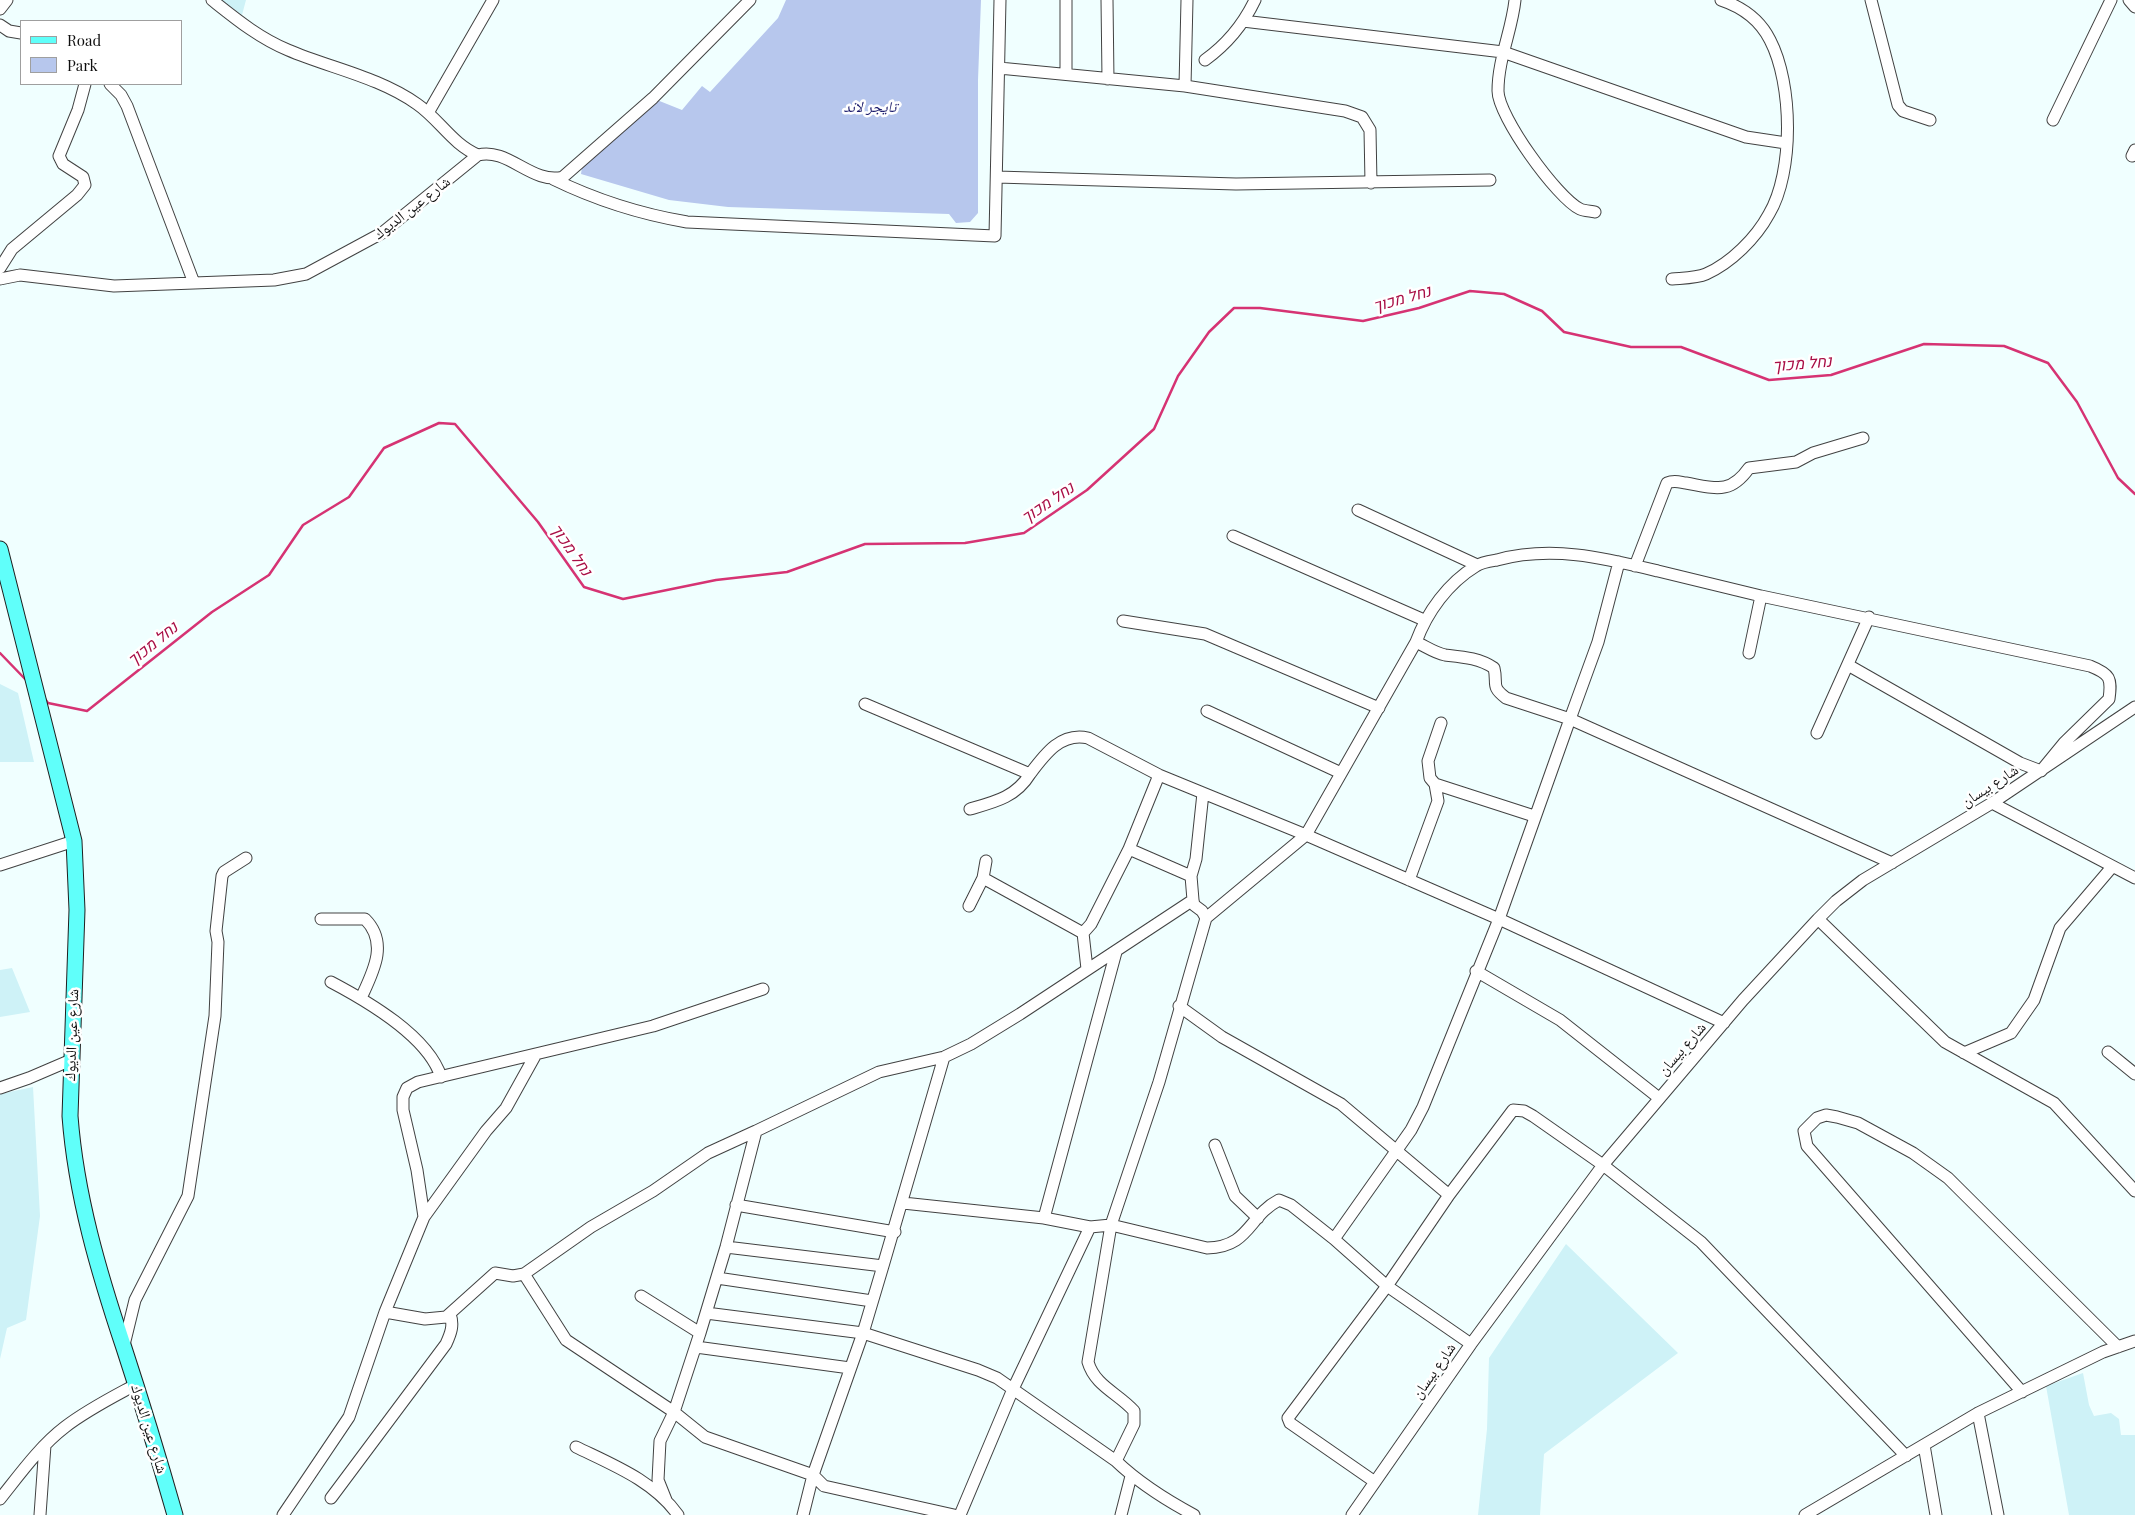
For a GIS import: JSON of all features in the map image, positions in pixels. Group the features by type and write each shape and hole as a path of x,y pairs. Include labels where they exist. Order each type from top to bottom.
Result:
{"main road":[{"name":"شارع عين الديوك","path":"0,549 74,841 77,910 70,1060 72,1146 83,1210 115,1325 175,1515"}],"street":[{"path":"0,9 7,0"},
{"path":"212,0 249,29 268,41 373,82 418,104 461,146 478,155 491,154 540,176 553,179 579,192 647,215 687,222 995,236 1000,0"},
{"path":"428,113 492,0"},
{"path":"553,179 571,171 623,127 741,12 750,0"},
{"path":"1066,0 1066,74"},
{"path":"1107,0 1108,79"},
{"path":"1185,86 1186,0"},
{"path":"1205,60 1217,52 1243,21 1255,0"},
{"path":"1515,0 1503,52 1498,91 1503,112 1524,146 1557,188 1580,209 1595,212"},
{"path":"1672,279 1705,275 1735,255 1758,230 1769,214 1778,195 1785,164 1786,143 1783,87 1777,58 1769,39 1746,12 1721,0"},
{"path":"1872,0 1898,105 1903,111 1930,120"},
{"path":"2053,120 2111,0"},
{"path":"2128,0 2135,7"},
{"path":"1243,21 1503,52 1746,136 1786,143"},
{"path":"0,25 20,33"},
{"path":"1000,68 1185,86 1318,105 1345,111 1362,117 1370,130 1371,183"},
{"path":"0,268 12,249 77,195 85,185 83,177 63,164 59,156 78,110 85,85"},
{"path":"111,85 121,95 127,106 194,283"},
{"name":"شارع عين الديوك","path":"0,279 20,275 114,286 274,280 306,274 382,233 478,155"},
{"path":"997,177 1236,184 1490,180"},
{"path":"1635,566 1667,483 1676,481 1726,488 1741,479 1749,468 1796,462 1813,453 1863,438"},
{"path":"1358,510 1477,565"},
{"path":"1233,536 1424,620"},
{"path":"1116,1461 1134,1424 1134,1411 1098,1382 1088,1362 1112,1224 1159,1082 1179,1006 1206,918 1306,835 1416,642 1424,620 1452,586 1477,565 1541,552 1568,553 1618,562 1761,596 1870,617 2002,646 2103,671 2110,680 2109,699 2064,743 2041,771 2020,763 1848,665"},
{"path":"1334,1239 1411,1130 1432,1089 1476,971 1498,919 1598,642 1618,562"},
{"path":"1748,653 1761,596"},
{"path":"1817,733 1870,617"},
{"path":"1123,622 1205,634 1379,708"},
{"path":"1416,642 1439,653 1457,655 1489,664 1494,668 1497,692 1506,698 1570,719 1892,863"},
{"path":"866,704 1030,774"},
{"name":"شارع بيسان","path":"1352,1515 1471,1344 1603,1165 1724,1023 1818,919 1849,891 1992,803 2135,707"},
{"path":"1208,711 1341,773"},
{"path":"1409,880 1438,801 1435,784 1430,778 1428,760 1441,723"},
{"path":"970,809 1013,794 1023,785 1042,759 1069,737 1079,736 1088,738 1159,775 1306,835 1498,919 1724,1023"},
{"path":"1087,969 1083,933 1091,924 1129,849 1159,775"},
{"path":"1435,784 1534,816"},
{"path":"1203,793 1196,859 1191,876 1194,905 1202,911 1206,918"},
{"path":"1992,803 2135,878"},
{"path":"0,865 74,841"},
{"path":"1129,849 1191,876"},
{"path":"123,1346 135,1300 188,1196 215,1016 218,942 216,931 222,876 224,872 246,858"},
{"path":"969,906 983,878 986,861"},
{"path":"1964,1053 2011,1033 2034,1000 2060,928 2112,867"},
{"path":"983,878 1083,933"},
{"path":"385,1312 425,1319 446,1317 495,1273 512,1276 524,1274 591,1227 652,1192 708,1153 879,1072 944,1057 1013,1019 1193,900"},
{"path":"320,919 365,920 374,930 377,938 377,958 362,998"},
{"path":"1818,919 1945,1042 2054,1103 2135,1192"},
{"path":"1044,1218 1116,952"},
{"path":"1476,971 1560,1020 1659,1098"},
{"path":"331,982 362,998 396,1022 437,1066 441,1077"},
{"path":"424,1217 417,1170 403,1110 403,1097 407,1088 441,1077 652,1026 763,989"},
{"path":"1179,1006 1222,1037 1341,1104 1395,1152 1449,1195"},
{"path":"2108,1052 2135,1074"},
{"path":"283,1515 349,1418 385,1312 424,1217 486,1131 498,1119 536,1054"},
{"path":"803,1515 813,1476 863,1334 895,1232 944,1057"},
{"path":"0,1088 70,1060"},
{"path":"1375,1482 1288,1420 1387,1286 1449,1195 1513,1110 1517,1109 1533,1116 1603,1165 1701,1242 1906,1456"},
{"path":"2022,1392 1807,1146 1804,1131 1809,1124 1826,1115 1858,1123 1913,1153 1941,1173 2118,1347"},
{"path":"666,1500 658,1480 660,1441 674,1412 696,1347 726,1247 756,1131"},
{"path":"1215,1145 1235,1196 1258,1218"},
{"path":"903,1203 1044,1218 1090,1227 1112,1224 1208,1248 1218,1248 1232,1244 1243,1236 1258,1218 1279,1200 1291,1206 1334,1239 1387,1286 1471,1344"},
{"path":"736,1205 895,1232"},
{"path":"960,1515 1013,1389 1090,1227"},
{"path":"726,1247 883,1266"},
{"path":"524,1274 566,1340 674,1412 706,1437 813,1476 824,1486 954,1515"},
{"path":"717,1278 872,1301"},
{"path":"641,1296 700,1333"},
{"path":"706,1313 863,1334 998,1378 1030,1404 1116,1461 1131,1476 1162,1497 1194,1515"},
{"path":"331,1498 446,1344 451,1333 452,1322 450,1314"},
{"path":"1805,1515 1978,1413 2103,1352 2135,1341"},
{"path":"696,1347 850,1368"},
{"path":"0,1499 45,1445 86,1411 135,1384"},
{"path":"1978,1413 1998,1515"},
{"path":"40,1515 45,1445"},
{"path":"1924,1445 1936,1515"},
{"path":"576,1447 643,1480 666,1500 678,1515"},
{"path":"1121,1515 1131,1476"}],"shaded area":[{"path":"220,0 246,0 242,15"},
{"path":"0,684 18,693 34,762 0,762"},
{"path":"12,968 30,1012 0,1017 0,970"},
{"path":"33,1087 40,1216 26,1320 7,1328 0,1359 0,1094"},
{"path":"1566,1244 1678,1353 1544,1454 1540,1515 1478,1515 1487,1429 1489,1358"},
{"path":"2083,1373 2089,1405 2094,1416 2111,1413 2119,1419 2121,1435 2135,1435 2135,1515 2069,1515 2046,1386"}],"green space":[{"name":"تايجر لاند","path":"786,0 981,0 978,80 978,213 970,222 956,223 949,214 728,207 669,200 581,174 582,167 657,100 682,110 702,86 710,92 778,18"}],"waterway":[{"name":"נחל מכוך","path":"45,699 48,703 87,711 212,612 269,575 303,525 349,497 384,448 439,423 455,424 538,522 584,587 623,599 716,580 787,572 865,544 965,543 1024,533 1087,490 1154,429 1178,376 1209,332 1234,308 1260,308 1363,321 1419,308 1470,291 1504,294 1542,311 1564,332 1631,347 1681,347 1769,380 1831,375 1924,344 2004,346 2048,363 2077,402 2118,478 2135,494"},
{"name":"נחל מכוך","path":"0,653 27,681"}]}
